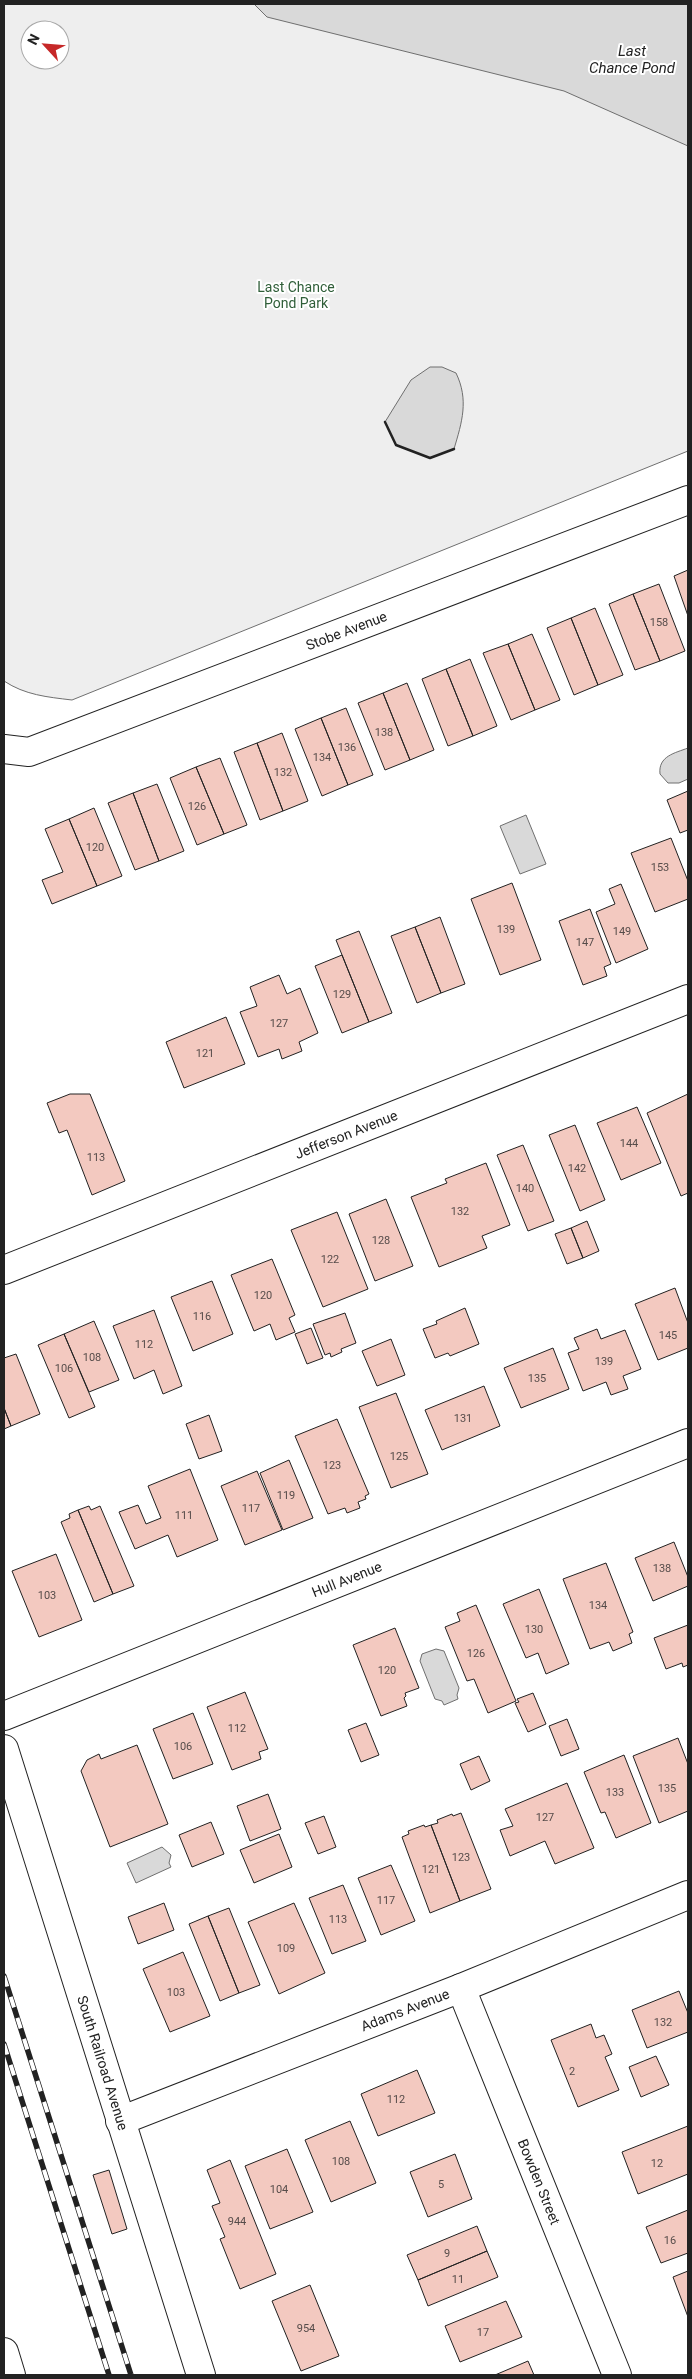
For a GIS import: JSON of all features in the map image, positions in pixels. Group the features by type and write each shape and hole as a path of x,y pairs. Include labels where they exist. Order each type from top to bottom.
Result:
{"street":[{"name":"Stobe Avenue","path":"4,749 13,752 29,752 688,500"},
{"name":"Jefferson Avenue","path":"4,1270 688,999"},
{"name":"Hull Avenue","path":"4,1716 688,1443"},
{"name":"South Railroad Avenue","path":"4,1749 120,2121 202,2375"},
{"name":"Adams Avenue","path":"120,2121 461,1988 688,1895"},
{"name":"Bowden Street","path":"461,1988 618,2375"},
{"path":"4,2352 11,2375"}],"green space":[{"name":"Last Chance Pond Park","path":"4,4 688,4 688,451 72,700 45,696 12,686 4,681"}],"water":[{"name":"Last Chance Pond","path":"254,4 688,4 688,146 564,91 267,17"},
{"path":"430,367 442,367 456,373 462,392 463,411 454,449 430,458 396,445 385,422 411,380"},
{"path":"688,748 688,779 679,783 668,783 660,774 662,763 668,756"},
{"path":"526,815 546,864 520,874 500,826"},
{"path":"436,1649 444,1651 459,1688 458,1699 444,1705 442,1701 435,1699 420,1661 422,1654"},
{"path":"162,1847 171,1855 169,1863 171,1867 136,1883 127,1863"}],"building":[{"path":"688,570 688,616 674,576"},
{"path":"659,584 685,651 660,661 633,594"},
{"path":"633,594 660,661 635,670 609,604"},
{"path":"595,608 623,675 598,685 571,618"},
{"path":"571,618 598,685 574,695 547,628"},
{"path":"532,634 560,700 535,710 508,644"},
{"path":"508,644 535,710 511,720 483,653"},
{"path":"470,659 497,726 473,736 446,669"},
{"path":"446,669 473,736 448,746 422,679"},
{"path":"407,683 434,750 410,760 383,693"},
{"path":"383,693 410,760 385,770 358,703"},
{"path":"346,708 373,775 348,785 321,718"},
{"path":"321,718 348,785 322,796 295,729"},
{"path":"282,733 308,801 283,811 257,743"},
{"path":"257,743 283,811 260,820 234,752"},
{"path":"220,758 247,825 224,834 196,767"},
{"path":"196,767 224,834 197,845 170,778"},
{"path":"157,784 184,851 159,861 133,793"},
{"path":"688,791 688,830 680,833 667,800"},
{"path":"133,793 159,861 135,870 108,803"},
{"path":"94,808 122,876 97,886 69,819"},
{"path":"69,819 97,886 52,904 42,880 63,872 45,829"},
{"path":"671,838 688,881 688,899 655,912 631,853"},
{"path":"512,883 541,960 500,975 471,899"},
{"path":"621,884 648,949 616,963 596,912 615,904 609,889"},
{"path":"590,909 611,964 604,967 607,976 583,985 559,921"},
{"path":"440,917 465,984 441,993 415,927"},
{"path":"415,927 441,993 417,1003 391,936"},
{"path":"359,931 392,1013 369,1022 336,940"},
{"path":"342,955 369,1022 342,1033 315,966"},
{"path":"279,975 287,994 300,988 318,1033 299,1042 302,1051 282,1059 279,1049 258,1057 240,1012 257,1006 250,987"},
{"path":"226,1017 245,1064 184,1088 166,1042"},
{"path":"70,1094 90,1094 125,1181 92,1195 67,1130 59,1133 47,1103"},
{"path":"688,1094 688,1193 681,1196 647,1113"},
{"path":"637,1107 661,1163 621,1180 597,1123"},
{"path":"575,1125 605,1200 580,1211 549,1135"},
{"path":"523,1145 554,1221 528,1231 497,1155"},
{"path":"486,1163 510,1225 482,1236 487,1248 439,1267 411,1197 447,1183 445,1179"},
{"path":"386,1199 413,1266 375,1281 349,1214"},
{"path":"337,1212 368,1289 323,1307 291,1230"},
{"path":"587,1221 599,1251 583,1258 571,1228"},
{"path":"571,1228 583,1258 567,1264 555,1234"},
{"path":"272,1259 295,1315 289,1318 295,1332 276,1340 270,1324 254,1331 231,1275"},
{"path":"212,1281 233,1334 193,1351 171,1297"},
{"path":"675,1288 688,1323 688,1348 658,1360 635,1304"},
{"path":"465,1308 479,1344 450,1356 448,1353 435,1358 423,1329 437,1324 436,1321"},
{"path":"154,1310 182,1386 163,1394 154,1370 134,1379 113,1326"},
{"path":"345,1313 356,1343 341,1349 342,1352 331,1357 330,1353 325,1355 313,1324"},
{"path":"94,1321 119,1380 89,1392 64,1334"},
{"path":"311,1328 323,1358 307,1364 295,1334"},
{"path":"597,1329 601,1339 625,1330 641,1369 623,1376 628,1389 611,1395 606,1382 583,1391 568,1353 579,1349 574,1338"},
{"path":"64,1334 95,1407 69,1418 38,1345"},
{"path":"391,1339 405,1375 377,1386 362,1351"},
{"path":"553,1348 569,1389 521,1408 504,1368"},
{"path":"16,1354 40,1414 11,1426 4,1408 4,1358"},
{"path":"484,1386 500,1426 442,1450 425,1410"},
{"path":"396,1393 428,1474 391,1488 359,1407"},
{"path":"4,1408 11,1426 4,1429"},
{"path":"209,1415 222,1451 199,1459 186,1424"},
{"path":"337,1419 369,1494 365,1496 366,1499 358,1502 360,1508 347,1513 345,1508 328,1514 295,1436"},
{"path":"289,1460 313,1518 283,1530 260,1473"},
{"path":"190,1469 218,1540 177,1557 168,1535 135,1549 119,1512 138,1505 146,1524 161,1518 148,1486"},
{"path":"257,1471 282,1530 245,1545 221,1486"},
{"path":"89,1506 91,1510 100,1506 134,1586 113,1594 78,1510"},
{"path":"78,1510 113,1594 94,1602 61,1522 70,1518 69,1514"},
{"path":"674,1542 688,1577 688,1586 653,1601 635,1558"},
{"path":"56,1554 82,1620 39,1637 12,1571"},
{"path":"606,1563 633,1632 629,1634 632,1643 613,1651 609,1642 590,1649 563,1579"},
{"path":"539,1589 569,1664 546,1674 538,1653 526,1658 503,1604"},
{"path":"476,1605 516,1701 488,1713 474,1679 467,1681 445,1627 460,1621 457,1613"},
{"path":"688,1625 688,1665 683,1667 682,1663 666,1669 654,1638"},
{"path":"395,1628 419,1688 405,1693 406,1696 404,1698 407,1706 381,1716 353,1645"},
{"path":"245,1692 268,1749 259,1752 261,1759 232,1770 207,1707"},
{"path":"533,1693 546,1724 528,1732 515,1703 519,1702 517,1699"},
{"path":"193,1713 213,1764 173,1779 153,1729"},
{"path":"567,1719 579,1749 561,1756 549,1726"},
{"path":"366,1723 379,1755 361,1762 348,1730"},
{"path":"678,1738 688,1764 688,1811 659,1823 633,1756"},
{"path":"137,1745 168,1824 110,1847 81,1771 87,1760 99,1754 101,1759"},
{"path":"624,1755 651,1823 616,1838 605,1812 601,1813 584,1772"},
{"path":"479,1756 490,1781 471,1790 460,1764"},
{"path":"567,1783 594,1848 555,1864 545,1841 510,1856 500,1830 513,1826 505,1809"},
{"path":"268,1794 281,1829 250,1841 237,1806"},
{"path":"461,1813 491,1889 460,1901 431,1825 438,1823 437,1820 452,1814 453,1816"},
{"path":"324,1816 336,1847 318,1854 305,1823"},
{"path":"211,1822 224,1854 192,1867 179,1835"},
{"path":"424,1825 425,1827 431,1825 460,1901 430,1913 402,1837 409,1834 408,1831"},
{"path":"279,1834 292,1867 254,1883 240,1850"},
{"path":"391,1865 415,1921 381,1935 358,1878"},
{"path":"343,1885 366,1941 332,1954 309,1898"},
{"path":"164,1903 174,1930 138,1944 128,1917"},
{"path":"294,1903 325,1973 279,1994 248,1922"},
{"path":"229,1908 260,1985 239,1993 208,1916"},
{"path":"208,1916 239,1993 220,2001 189,1924"},
{"path":"183,1952 210,2016 170,2032 143,1969"},
{"path":"679,1991 688,2013 688,2032 647,2048 632,2010"},
{"path":"591,2024 596,2038 604,2035 612,2054 605,2057 619,2090 578,2107 551,2040"},
{"path":"656,2056 669,2085 641,2097 629,2067"},
{"path":"417,2070 435,2113 378,2136 361,2094"},
{"path":"350,2121 376,2183 331,2202 305,2140"},
{"path":"688,2126 688,2174 638,2194 622,2152"},
{"path":"287,2149 313,2212 270,2229 245,2166"},
{"path":"455,2154 472,2199 428,2217 410,2172"},
{"path":"230,2160 276,2274 240,2289 220,2239 225,2237 212,2206 220,2203 207,2170"},
{"path":"109,2170 127,2229 112,2234 93,2175"},
{"path":"688,2210 688,2253 661,2263 646,2227"},
{"path":"477,2226 487,2251 418,2280 407,2255"},
{"path":"487,2251 498,2277 428,2306 418,2280"},
{"path":"688,2271 688,2317 673,2277"},
{"path":"310,2285 339,2356 301,2371 272,2301"},
{"path":"506,2301 522,2337 460,2362 445,2326"},
{"path":"528,2361 534,2375 495,2375"}],"railway":[{"path":"4,1976 131,2375"},
{"path":"4,2044 109,2375"}],"wall":[{"path":"385,422 396,445 430,458 454,449"}]}
